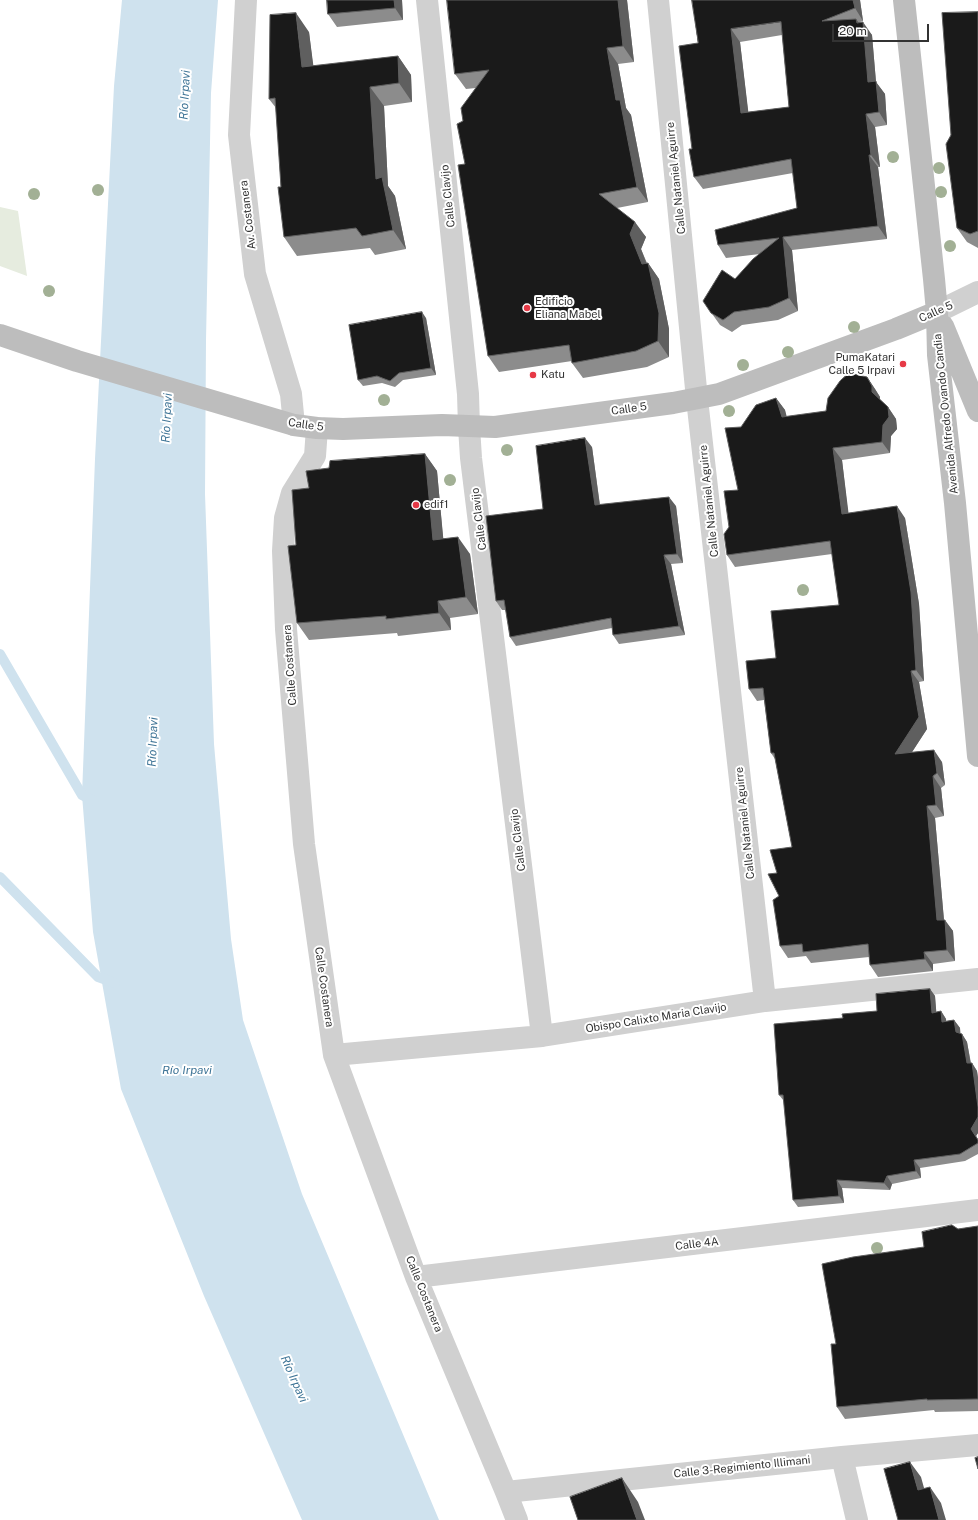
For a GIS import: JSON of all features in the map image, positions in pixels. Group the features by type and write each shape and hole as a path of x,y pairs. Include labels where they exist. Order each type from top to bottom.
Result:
{"main road":[{"name":"Avenida Alfredo Ovando Candia","path":"904,0 937,312 938,355 955,502 978,756"},
{"name":"Calle 5","path":"0,335 77,361 294,425 343,429 442,425 495,427 673,403 719,394 896,329 937,312"},
{"path":"937,312 978,411"}],"street":[{"name":"Av. Costanera","path":"246,0 239,135 255,274 291,394 294,425"},
{"name":"Calle Clavijo","path":"428,0 468,394 469,427 542,1036"},
{"name":"Calle Nataniel Aguirre","path":"658,0 697,399 765,1001"},
{"name":"Calle 5","path":"937,312 978,292"},
{"name":"Calle Costanera","path":"317,428 315,456 292,493 285,518 283,551 286,630 304,844 334,1055 416,1278 517,1520"},
{"name":"Obispo Calixto Maria Clavijo","path":"334,1055 542,1036 765,1001 978,979"},
{"name":"Calle 4A","path":"416,1278 978,1210"},
{"name":"Calle 3-Regimiento Illimani","path":"506,1492 842,1456 978,1445"},
{"path":"842,1456 858,1520"}],"shaded area":[{"path":"0,207 18,211 27,276 0,266"}],"water":[{"name":"Río Irpavi","path":"122,0 218,0 211,93 206,340 205,494 214,744 231,939 243,1020 302,1194 439,1520 302,1520 204,1296 121,1089 93,932 82,795 95,459 114,86"}],"building":[{"path":"327,0 394,0 395,8 328,14"},
{"path":"447,0 618,0 623,46 607,48 616,100 620,100 637,187 599,194 635,222 630,234 642,264 648,263 659,313 658,341 636,351 572,363 569,345 488,356 458,165 465,164 457,124 463,121 461,108 489,70 455,74"},
{"path":"692,0 853,0 855,8 822,21 856,19 857,23 863,22 868,82 876,81 879,112 866,114 871,155 869,155 878,226 783,237 789,298 769,307 734,312 723,320 711,313 703,301 722,270 735,279 753,259 779,238 718,245 715,230 797,208 791,159 694,177 689,149 692,149 679,46 698,43","holes":["781,22 789,107 741,113 731,29"]},
{"path":"978,12 978,231 970,234 957,228 946,144 951,135 942,13"},
{"path":"296,13 302,67 398,56 399,83 370,87 376,179 382,177 393,230 362,236 356,228 284,237 278,187 281,187 275,98 269,99 270,15"},
{"path":"422,312 431,368 399,373 390,381 377,376 358,380 349,325"},
{"path":"849,373 867,377 872,386 872,392 888,407 889,417 883,425 882,442 833,448 842,514 897,506 911,592 916,670 911,671 919,717 895,754 934,750 937,773 933,776 936,805 927,806 937,920 945,920 947,950 924,952 925,959 870,965 868,944 803,952 802,944 780,946 773,900 779,896 768,874 777,873 770,850 792,847 774,753 771,753 763,688 749,689 746,661 776,658 771,611 839,605 830,541 727,555 724,534 729,527 724,491 738,490 725,428 741,427 756,405 776,398 782,417 826,411 828,398 840,381"},
{"path":"585,438 595,505 669,497 677,554 664,555 679,626 613,635 611,618 510,637 504,600 496,601 486,516 543,509 536,446"},
{"path":"425,454 433,540 458,537 466,597 438,601 439,613 386,619 386,616 297,623 288,546 296,545 292,490 309,488 306,471 329,468 330,461"},
{"path":"930,989 932,1013 941,1011 942,1022 954,1020 956,1032 962,1034 967,1063 972,1063 978,1117 971,1129 978,1140 978,1143 960,1154 914,1160 916,1171 887,1176 884,1183 837,1180 839,1196 793,1200 783,1095 779,1095 774,1024 843,1018 842,1014 877,1011 876,994"},
{"path":"952,1225 958,1229 978,1226 978,1399 927,1399 837,1407 831,1344 836,1344 822,1264 853,1257 924,1247 922,1232"},
{"path":"978,1457 978,1469 975,1458"},
{"path":"910,1462 918,1490 930,1487 939,1520 898,1520 884,1469"},
{"path":"622,1478 637,1520 578,1520 570,1497"}],"waterway":[{"path":"0,654 82,795 94,801"},
{"path":"0,877 98,977 115,983"}],"place":[{"name":"Edificio Eliana Mabel","path":"527,308"},
{"name":"PumaKatari Calle 5 Irpavi","path":"903,364"},
{"name":"Katu","path":"533,375"},
{"name":"edif1","path":"416,505"}]}
